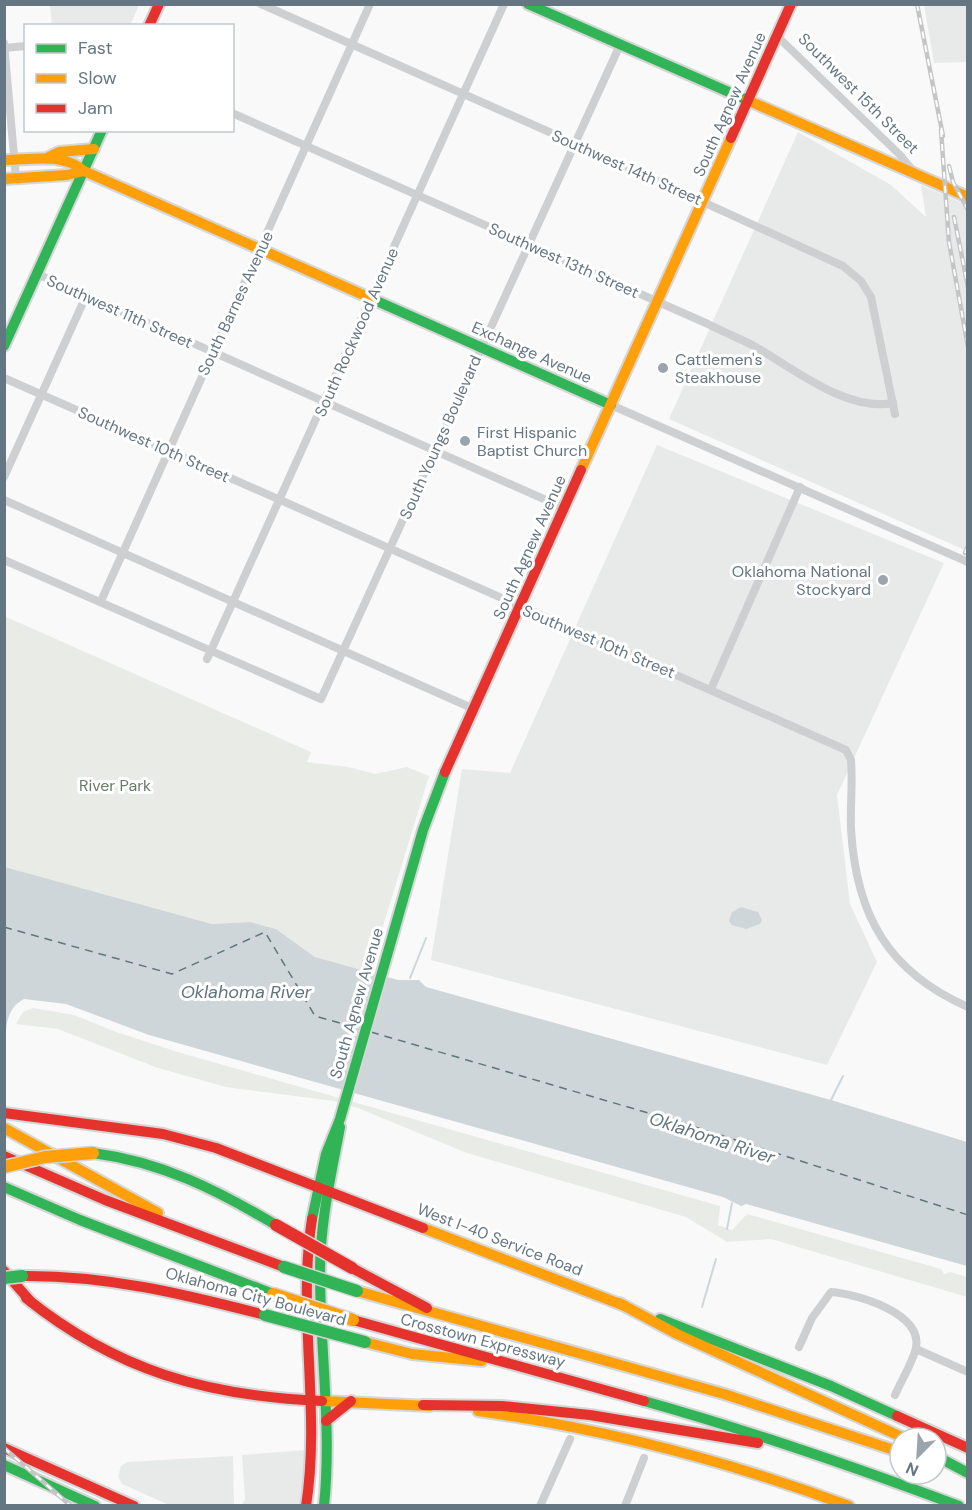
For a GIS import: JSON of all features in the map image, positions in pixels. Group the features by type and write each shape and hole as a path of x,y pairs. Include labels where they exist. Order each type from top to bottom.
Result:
{"main road":[{"path":"150,24 159,4"},
{"name":"Southwest 15th Street","path":"528,4 968,197"},
{"name":"South Agnew Avenue","path":"306,1506 310,1484 311,1399 307,1266 322,1188 340,1119 430,807 791,4"},
{"path":"4,346 101,132"},
{"path":"47,159 59,152 94,149"},
{"name":"Exchange Avenue","path":"10,160 47,159 74,162 84,171 611,405"},
{"path":"10,178 67,175 84,171"},
{"name":"West I-40 Service Road","path":"4,1113 135,1130 190,1140 294,1176 831,1386 968,1448"},
{"path":"4,1128 207,1240"},
{"name":"South Agnew Avenue","path":"324,1506 327,1485 320,1270 321,1163 333,1146"},
{"path":"4,1167 45,1157 93,1153 138,1158 174,1169 212,1186 352,1268 407,1294 437,1315"},
{"name":"Crosstown Expressway","path":"4,1156 207,1240 357,1292 675,1380 888,1448"},
{"path":"294,1176 309,1173 321,1163"},
{"name":"Crosstown Expressway","path":"4,1187 80,1220 273,1294 354,1320 498,1362 606,1390 811,1452 959,1506"},
{"path":"4,1271 31,1302"},
{"name":"Oklahoma City Boulevard","path":"4,1279 22,1276 76,1275 122,1280 412,1354 498,1362"},
{"path":"4,1279 31,1302 88,1342 153,1373 236,1394 423,1406 545,1421 659,1445 742,1468 849,1506"},
{"path":"619,1303 677,1334 888,1431"},
{"path":"326,1421 351,1401"},
{"path":"423,1406 502,1406 590,1414 811,1452"},
{"path":"4,1448 134,1506"},
{"path":"948,1463 968,1475"},
{"path":"4,1465 95,1506"},
{"path":"948,1469 968,1475"},
{"path":"310,1484 327,1485"}],"street":[{"name":"Southwest 14th Street","path":"261,4 831,260 861,281 874,307 896,414"},
{"name":"South Barnes Avenue","path":"100,601 370,4"},
{"name":"South Rockwood Avenue","path":"207,659 504,4"},
{"name":"Southwest 15th Street","path":"777,36 900,155 916,175"},
{"name":"South Youngs Boulevard","path":"213,649 321,699 620,45"},
{"path":"10,178 5,46 24,46"},
{"name":"Southwest 13th Street","path":"234,113 748,343 794,372 843,395 875,406 893,403"},
{"name":"Southwest 11th Street","path":"37,274 564,508"},
{"path":"4,477 86,296"},
{"name":"Southwest 10th Street","path":"4,378 846,750 851,760 855,861 870,919 887,948 908,970 937,992 968,1007"},
{"name":"Exchange Avenue","path":"611,405 968,562"},
{"path":"711,689 800,487"},
{"path":"4,500 474,709"},
{"path":"4,560 213,649"},
{"path":"799,1347 812,1318 831,1292 866,1300 901,1316 916,1334 915,1349 895,1395"},
{"path":"915,1349 968,1372"},
{"path":"540,1506 570,1439"},
{"path":"625,1506 644,1458"}],"shaded area":[{"path":"50,4 139,5 131,24 52,24"},
{"path":"924,5 967,5 967,62 934,63"},
{"path":"798,132 891,185 926,217 921,185 967,205 967,551 669,419"},
{"path":"657,445 944,563 837,795 850,904 877,962 827,1065 431,960 462,769 510,773"},
{"path":"305,1450 306,1474 300,1505 242,1505 245,1499 242,1455"},
{"path":"233,1456 234,1505 169,1505 122,1484 118,1477 121,1466 127,1462"}],"green space":[{"name":"River Park","path":"4,616 311,752 307,762 348,767 375,774 407,767 429,776 369,972 315,957 276,929 250,922 212,924 5,867"},
{"path":"33,1008 74,1015 116,1032 181,1053 720,1206 718,1225 732,1230 747,1214 941,1269 944,1274 950,1272 967,1277 967,1297 771,1239 727,1242 686,1217 467,1153 358,1108 334,1101 226,1087 158,1068 58,1029 16,1024 23,1012"}],"water":[{"name":"Oklahoma River","path":"5,867 212,924 250,922 276,929 315,957 398,980 419,980 426,987 831,1100 967,1142 967,1266 746,1204 741,1206 723,1197 149,1035 66,1004 24,999 17,1003 7,1022 5,1051"},
{"path":"741,907 758,912 762,920 760,924 746,929 732,925 729,921 732,912"}],"waterway":[{"path":"410,978 426,938"},
{"path":"831,1100 843,1076"},
{"path":"727,1229 732,1203"},
{"path":"702,1307 716,1259"}],"ferry route":[{"path":"4,927 172,974 265,932 315,1016 361,1029"},
{"path":"371,1032 686,1124 968,1215"}],"railway":[{"path":"917,4 943,136"},
{"path":"941,130 949,242 968,347"},
{"path":"949,166 953,182 968,210"},
{"path":"954,217 968,287"},
{"path":"965,553 968,546"},
{"path":"4,1448 71,1506"}],"traffic: fast":[{"path":"528,4 747,100"},
{"path":"4,346 101,132"},
{"path":"370,298 611,405"},
{"path":"312,1219 326,1154 340,1119 423,830 445,772"},
{"path":"324,1506 327,1448 320,1254 340,1127"},
{"path":"93,1153 142,1163 188,1179 276,1225"},
{"path":"4,1187 80,1220 273,1294"},
{"path":"284,1267 357,1291"},
{"path":"4,1278 22,1276"},
{"path":"265,1315 365,1342"},
{"path":"660,1319 831,1386 897,1416"},
{"path":"644,1401 803,1450 959,1506"},
{"path":"948,1462 968,1473"},
{"path":"4,1465 95,1506"}],"traffic: slow":[{"path":"747,100 968,197"},
{"path":"581,470 731,138"},
{"path":"47,158 59,152 94,149"},
{"path":"4,160 46,158 66,161 370,298"},
{"path":"4,179 67,175 84,171"},
{"path":"4,1128 158,1213"},
{"path":"4,1167 45,1157 93,1153"},
{"path":"423,1228 625,1306"},
{"path":"357,1291 724,1394 888,1448"},
{"path":"273,1294 353,1320"},
{"path":"619,1303 677,1334 888,1431"},
{"path":"365,1342 412,1354 482,1361"},
{"path":"322,1401 430,1406"},
{"path":"478,1411 573,1427 666,1448 758,1475 849,1506"}],"traffic: jam":[{"path":"150,24 159,4"},
{"path":"731,138 791,4"},
{"path":"445,772 581,470"},
{"path":"4,1113 163,1134 216,1148 423,1228"},
{"path":"4,1156 105,1200 284,1267"},
{"path":"306,1506 311,1434 307,1291 312,1219"},
{"path":"276,1225 352,1268"},
{"path":"352,1268 427,1308"},
{"path":"4,1271 31,1302"},
{"path":"22,1276 114,1282 175,1293 265,1315"},
{"path":"26,1298 94,1344 165,1375 240,1393 322,1401"},
{"path":"353,1320 644,1401"},
{"path":"326,1421 351,1401"},
{"path":"423,1405 502,1406 590,1415 758,1443"},
{"path":"897,1416 968,1448"},
{"path":"4,1448 134,1506"}],"place":[{"name":"Cattlemen's Steakhouse","path":"663,368"},
{"name":"First Hispanic Baptist Church","path":"465,441"},
{"name":"Oklahoma National Stockyard","path":"883,580"}]}
